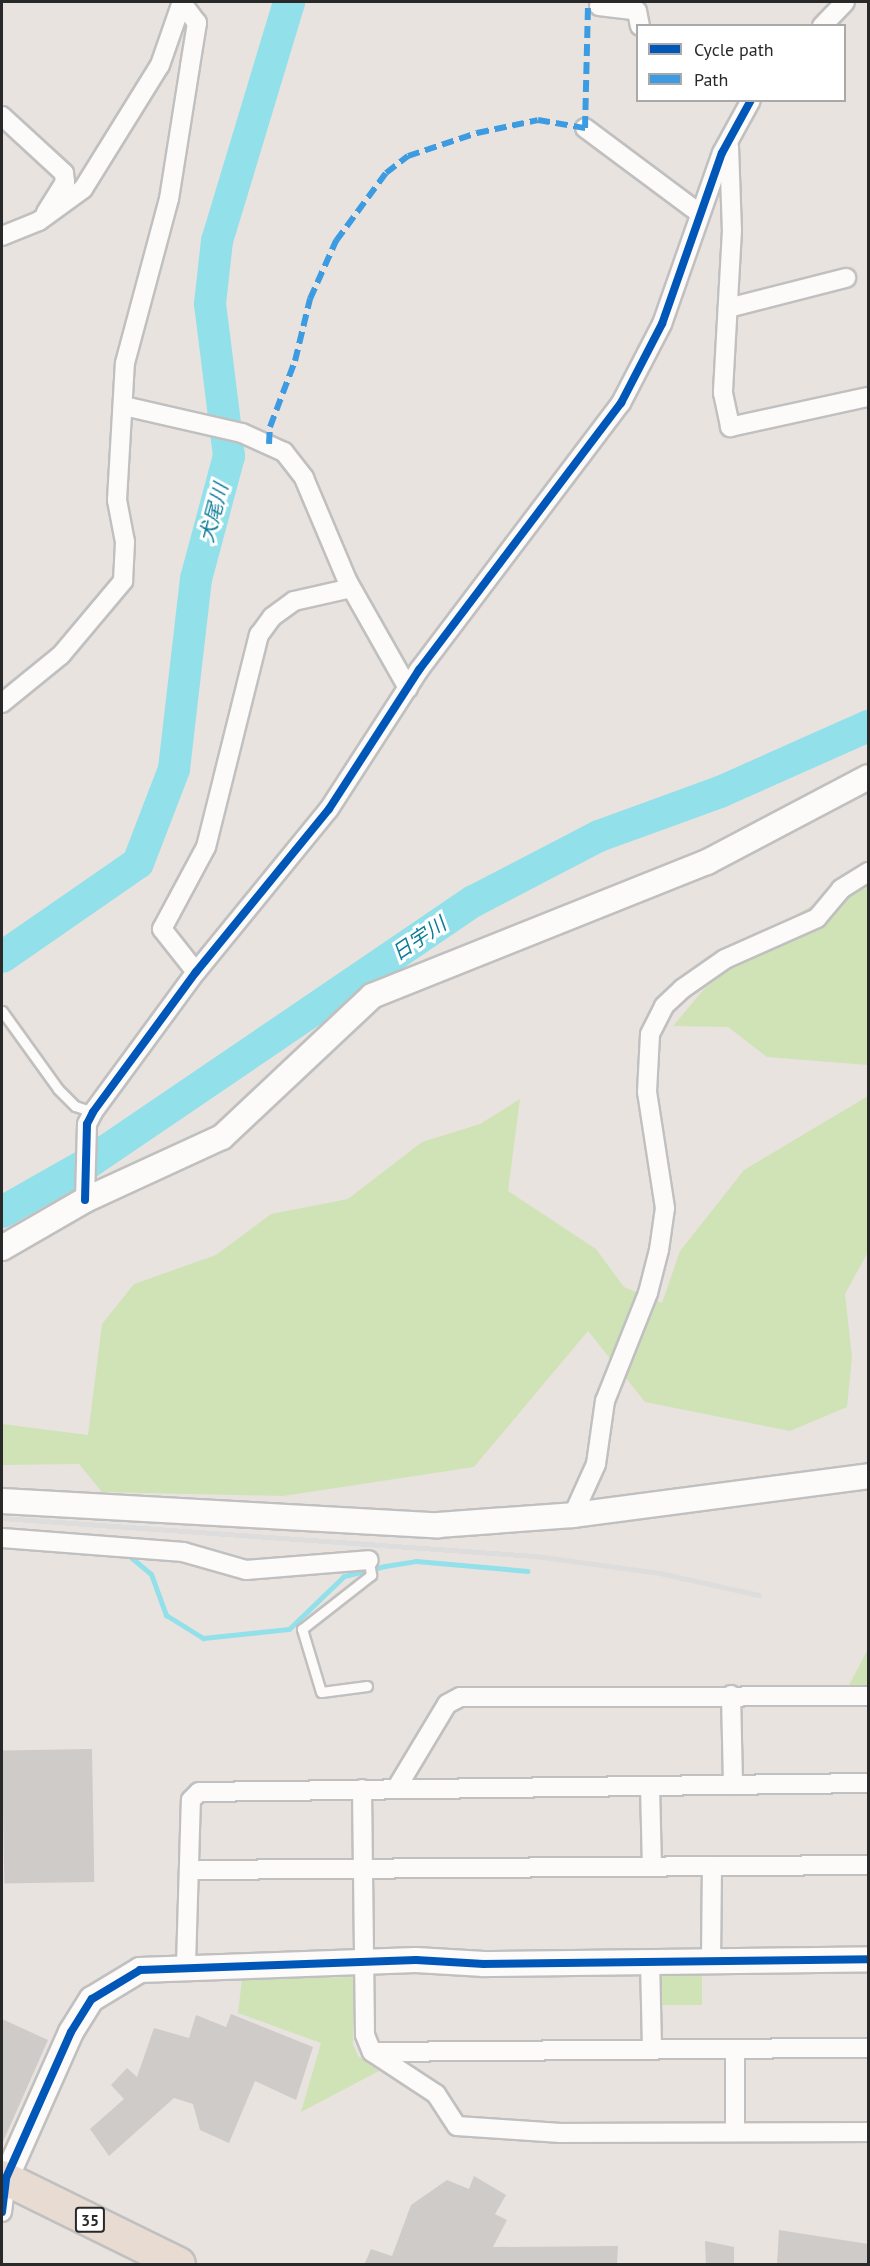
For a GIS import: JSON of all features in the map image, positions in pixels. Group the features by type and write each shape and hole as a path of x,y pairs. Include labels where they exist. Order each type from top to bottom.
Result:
{"highway":[{"name":"35","path":"4,2178 179,2265"}],"street":[{"path":"181,2 187,2"},
{"path":"2,236 39,221 83,189 160,65 181,2"},
{"path":"2,703 61,655 123,581 125,542 117,500 125,363 169,199 197,23 181,2"},
{"path":"824,24 845,2"},
{"path":"609,5 637,11 640,24"},
{"path":"86,1194 90,1118 196,972 329,809 408,688 621,403 662,324 699,213 729,138 751,102"},
{"path":"2,116 64,173 57,198 39,221"},
{"path":"585,128 699,213"},
{"path":"729,138 728,308 723,393 730,427 868,397"},
{"path":"728,308 846,278"},
{"path":"124,406 242,433 284,452 304,478 351,588 408,688"},
{"path":"196,972 162,929 206,847 259,635 272,617 294,601 351,588"},
{"path":"2,1248 86,1194 222,1137 372,996 707,862 868,777"},
{"path":"573,1515 596,1464 605,1401 648,1293 665,1208 647,1092 650,1034 664,1006 682,989 725,959 818,918 842,889 868,872"},
{"path":"2,1502 385,1524 573,1515 868,1476"},
{"path":"2,1538 183,1552 246,1570 370,1568"},
{"path":"731,1695 733,1785"},
{"path":"396,1789 447,1704 460,1697 868,1696"},
{"path":"186,1965 191,1800 199,1792 868,1783"},
{"path":"650,1786 652,1867"},
{"path":"362,1789 365,2035 372,2052 392,2068 423,2083 457,2126 472,2130 868,2132"},
{"path":"190,1870 868,1865"},
{"path":"711,1960 712,1867"},
{"path":"2,2212 4,2178 71,2032 92,1999 140,1970 186,1965 868,1959"},
{"path":"650,1960 652,2050"},
{"path":"372,2052 868,2048"},
{"path":"735,2049 735,2132"}],"lane":[{"path":"2,1011 58,1089 90,1118"},
{"path":"367,1686 321,1692 303,1629 370,1568"}],"green space":[{"path":"868,874 868,1065 767,1057 728,1027 673,1026 704,989 799,913"},
{"path":"868,1096 868,1252 845,1294 852,1357 847,1407 790,1431 645,1402 588,1331 474,1467 283,1496 102,1492 79,1464 2,1465 2,1424 88,1435 102,1324 134,1284 216,1255 271,1214 348,1199 422,1142 480,1124 520,1099 508,1191 596,1249 624,1287 662,1303 680,1251 744,1170"},
{"path":"868,1649 868,1689 847,1689"},
{"path":"659,1966 702,1966 702,2005 659,2005"},
{"path":"355,1977 353,2044 358,2056 379,2071 301,2112 321,2043 238,2013 242,1979"}],"building":[{"path":"92,1749 94,1882 4,1884 2,1751"},
{"path":"231,2014 313,2047 296,2100 255,2081 229,2143 200,2130 193,2104 174,2098 109,2156 90,2129 124,2099 111,2085 127,2068 137,2077 154,2028 189,2038 196,2015 226,2027"},
{"path":"2,2019 48,2040 2,2144"},
{"path":"474,2176 506,2195 495,2214 507,2220 493,2247 618,2246 617,2265 364,2265 371,2249 392,2256 411,2205 447,2180 469,2189"},
{"path":"779,2230 868,2244 868,2265 777,2265"},
{"path":"705,2241 734,2247 734,2265 706,2265"}],"waterway":[{"name":"犬尾川","path":"2,957 138,863 174,769 196,579 229,456 210,304 217,241 289,2"},
{"name":"日宇川","path":"2,1212 85,1165 474,901 599,836 720,792 868,726"},
{"path":"127,1554 151,1574 166,1615 203,1638 289,1629 344,1576 385,1566 416,1561 528,1571"}],"railway":[{"path":"2,1518 535,1556 660,1573 759,1595"}],"marked path":[{"path":"269,444 270,427 295,361 310,299 336,241 386,173 408,156 477,133 538,120 585,128 588,2"}],"cycle path":[{"path":"85,1200 87,1124 93,1112 196,972 329,809 419,670 621,403 662,324 722,153 750,102"},
{"path":"2,2212 6,2178 71,2032 92,1999 140,1970 416,1960 484,1964 868,1959"}]}
